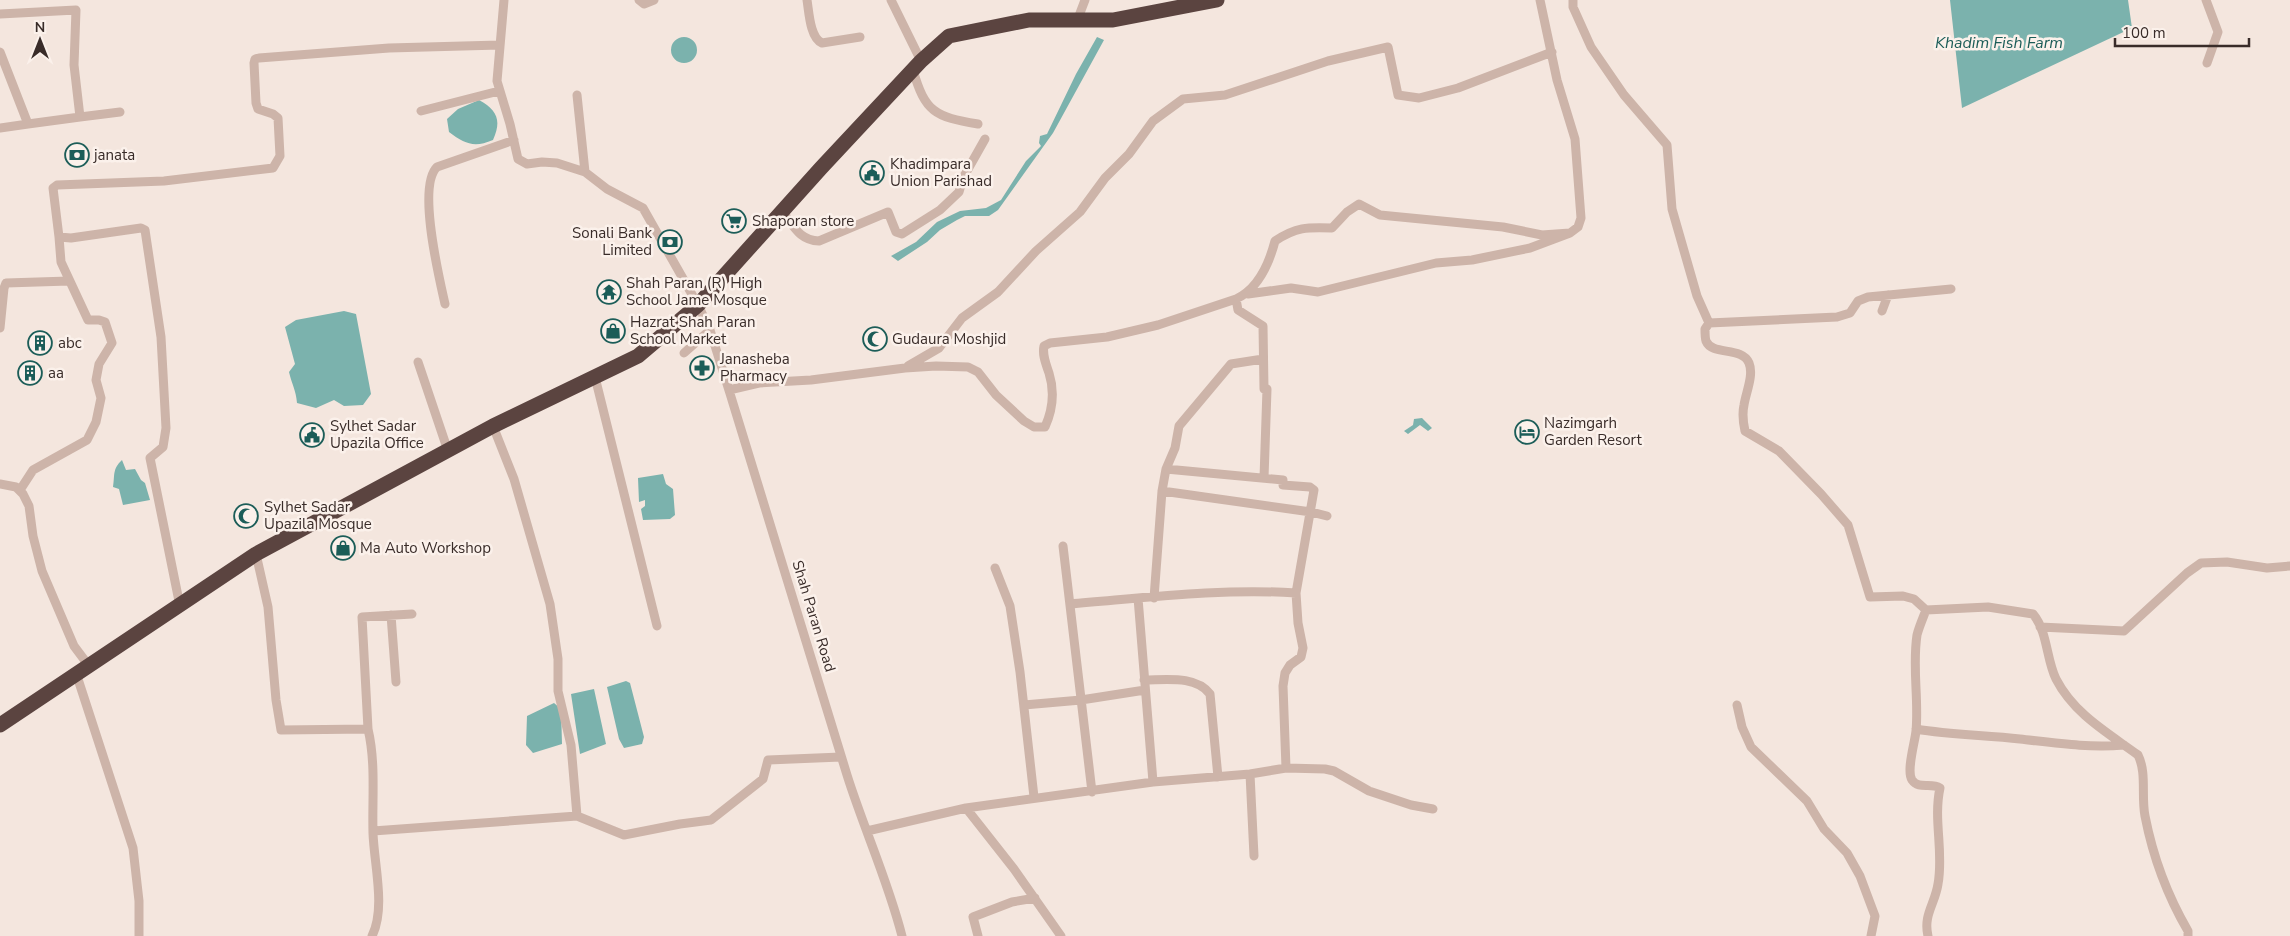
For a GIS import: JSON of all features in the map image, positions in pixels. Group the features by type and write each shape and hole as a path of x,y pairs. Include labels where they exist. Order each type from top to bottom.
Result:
{"highway":[{"path":"0,725 256,554 493,426 638,356 698,305 917,66 949,36 1029,20 1113,20 1217,0"}],"street":[{"path":"445,304 430,234 430,177 438,167 514,140 499,91 496,72 504,0"},
{"path":"639,0 644,4 654,0"},
{"path":"807,0 818,42 860,37"},
{"path":"891,0 917,66 926,104 936,113 952,120 978,124"},
{"path":"1083,20 1085,0"},
{"path":"729,390 759,383 820,380 905,368 936,366 968,367 978,372 996,395 1024,421 1034,427 1045,426 1050,415 1053,397 1052,381 1043,353 1044,346 1050,343 1107,336 1158,325 1248,294 1291,288 1318,292 1436,263 1472,260 1530,248 1570,233 1578,226 1581,218 1575,139 1557,80 1540,0"},
{"path":"1573,0 1573,7 1591,47 1624,95 1667,145 1672,209 1697,296 1710,323"},
{"path":"2206,0 2218,32 2206,63"},
{"path":"0,14 76,10 74,64 80,117"},
{"path":"20,490 33,470 87,440 96,422 101,398 96,380 102,358 112,343 105,322 88,320 61,262 60,237 53,188 57,185 164,182 273,168 280,156 278,118 273,114 258,109 256,103 255,59 390,48 500,45"},
{"path":"905,368 939,348 962,318 998,292 1036,251 1080,212 1105,178 1128,154 1153,121 1183,99 1226,95 1328,61 1388,47 1398,95 1418,98 1458,88 1552,52"},
{"path":"0,52 28,124"},
{"path":"421,111 499,91"},
{"path":"577,95 584,172"},
{"path":"0,128 120,112"},
{"path":"782,212 802,238 809,240 819,241 888,212 896,232 902,234 940,210 959,192 963,178 985,139"},
{"name":"Shah Paran Road","path":"514,140 518,160 521,162 557,163 584,172 607,189 643,208 698,305 710,330 841,756 893,901 902,936"},
{"path":"1248,294 1269,262 1275,241 1290,231 1306,227 1332,228 1347,212 1358,204 1380,215 1503,226 1542,235 1570,233"},
{"path":"60,237 72,238 141,228 145,230 161,337 166,428 163,447 150,458 180,606"},
{"path":"0,328 6,283 69,281"},
{"path":"1950,289 1868,297 1858,301 1850,313 1837,317 1710,323 1705,329 1706,342 1712,348 1743,356 1749,363 1749,382 1743,406 1742,420 1745,431 1779,451 1848,525 1870,596 1903,596 1914,599 1926,610 1988,608 2023,611 2033,614 2040,627 2055,678 2068,697 2092,723 2138,755 2142,762 2142,801 2153,850 2162,880 2188,931 2188,936"},
{"path":"1882,311 1888,295"},
{"path":"1236,299 1238,310 1263,326 1264,389 1267,389 1264,478"},
{"path":"684,353 710,330"},
{"path":"1154,598 1162,491 1166,469 1175,448 1180,426 1231,364 1263,359"},
{"path":"418,362 448,450"},
{"path":"595,377 657,626"},
{"path":"493,426 514,480 550,604 558,659 558,691 571,745 577,816"},
{"path":"1166,469 1284,480 1283,485 1312,488 1314,490 1296,593 1298,623 1303,648 1301,657 1290,665 1285,673 1283,686 1286,768"},
{"path":"0,484 9,484 20,490 29,506 33,536 42,570 83,670 133,848 139,901 139,936"},
{"path":"1162,491 1311,512 1327,516"},
{"path":"1063,546 1092,792"},
{"path":"256,554 268,608 281,730 368,729"},
{"path":"2040,627 2124,631 2187,573 2201,563 2227,562 2267,568 2290,566"},
{"path":"995,568 1010,606 1024,705 1034,798"},
{"path":"1070,604 1138,598 1257,592 1296,593"},
{"path":"1138,598 1152,782"},
{"path":"1926,610 1917,634 1916,643 1916,729 1909,770 1911,779 1922,786 1935,785 1940,788 1937,812 1940,863 1938,884 1925,925 1928,936"},
{"path":"372,936 377,925 378,881 373,831 374,798 362,616 412,614"},
{"path":"391,615 396,682"},
{"path":"1024,705 1081,700 1145,685 1184,681 1202,686 1210,694 1218,777"},
{"path":"1737,705 1742,727 1751,747 1808,801 1824,829 1847,853 1860,876 1875,916 1871,936"},
{"path":"1916,729 1947,734 2013,738 2092,748 2124,745"},
{"path":"373,831 577,816 624,835 711,820 763,779 768,760 841,756"},
{"path":"867,831 966,808 1092,792 1152,782 1250,774 1286,768 1334,771 1369,791 1411,805 1433,809"},
{"path":"1250,774 1254,856"},
{"path":"966,808 1035,898 1061,936"},
{"path":"978,936 972,917 1012,902 1035,898"}],"water":[{"name":"Khadim Fish Farm","path":"1950,0 2128,0 2132,28 1962,108"},
{"path":"684,37 693,41 697,50 693,59 684,63 675,59 671,50 675,41"},
{"path":"1097,37 1104,40 1053,133 998,210 989,216 965,216 940,230 927,242 898,261 891,256 916,242 937,222 960,211 986,208 1001,200 1026,161 1041,146 1039,143 1040,136 1047,134 1076,74"},
{"path":"479,100 494,112 497,121 496,133 493,140 480,144 470,144 449,132 447,119 458,109"},
{"path":"344,311 356,314 371,394 363,405 344,406 334,400 316,408 297,403 289,372 295,364 285,327 296,320"},
{"path":"1422,418 1432,428 1428,431 1420,425 1408,434 1404,431 1413,425 1414,419"},
{"path":"122,460 126,470 135,469 141,480 145,483 150,500 123,505 119,489 113,487 115,470"},
{"path":"663,474 666,484 673,489 675,515 670,519 643,520 641,509 645,506 645,500 639,502 638,478"},
{"path":"626,681 630,683 644,737 642,744 624,748 619,739 607,687"},
{"path":"594,689 606,744 580,754 571,694"},
{"path":"554,703 561,709 562,744 533,753 526,745 527,716"}],"place":[{"name":"janata","path":"77,155"},
{"name":"Khadimpara Union Parishad","path":"872,173"},
{"name":"Shaporan store","path":"734,221"},
{"name":"Sonali Bank Limited","path":"670,242"},
{"name":"Shah Paran (R) High School Jame Mosque","path":"609,292"},
{"name":"Hazrat Shah Paran School Market","path":"613,331"},
{"name":"Gudaura Moshjid","path":"875,339"},
{"name":"abc","path":"40,343"},
{"name":"Janasheba Pharmacy","path":"702,368"},
{"name":"aa","path":"30,373"},
{"name":"Nazimgarh Garden Resort","path":"1527,432"},
{"name":"Sylhet Sadar Upazila Office","path":"312,435"},
{"name":"Sylhet Sadar Upazila Mosque","path":"246,516"},
{"name":"Ma Auto Workshop","path":"343,548"}]}
